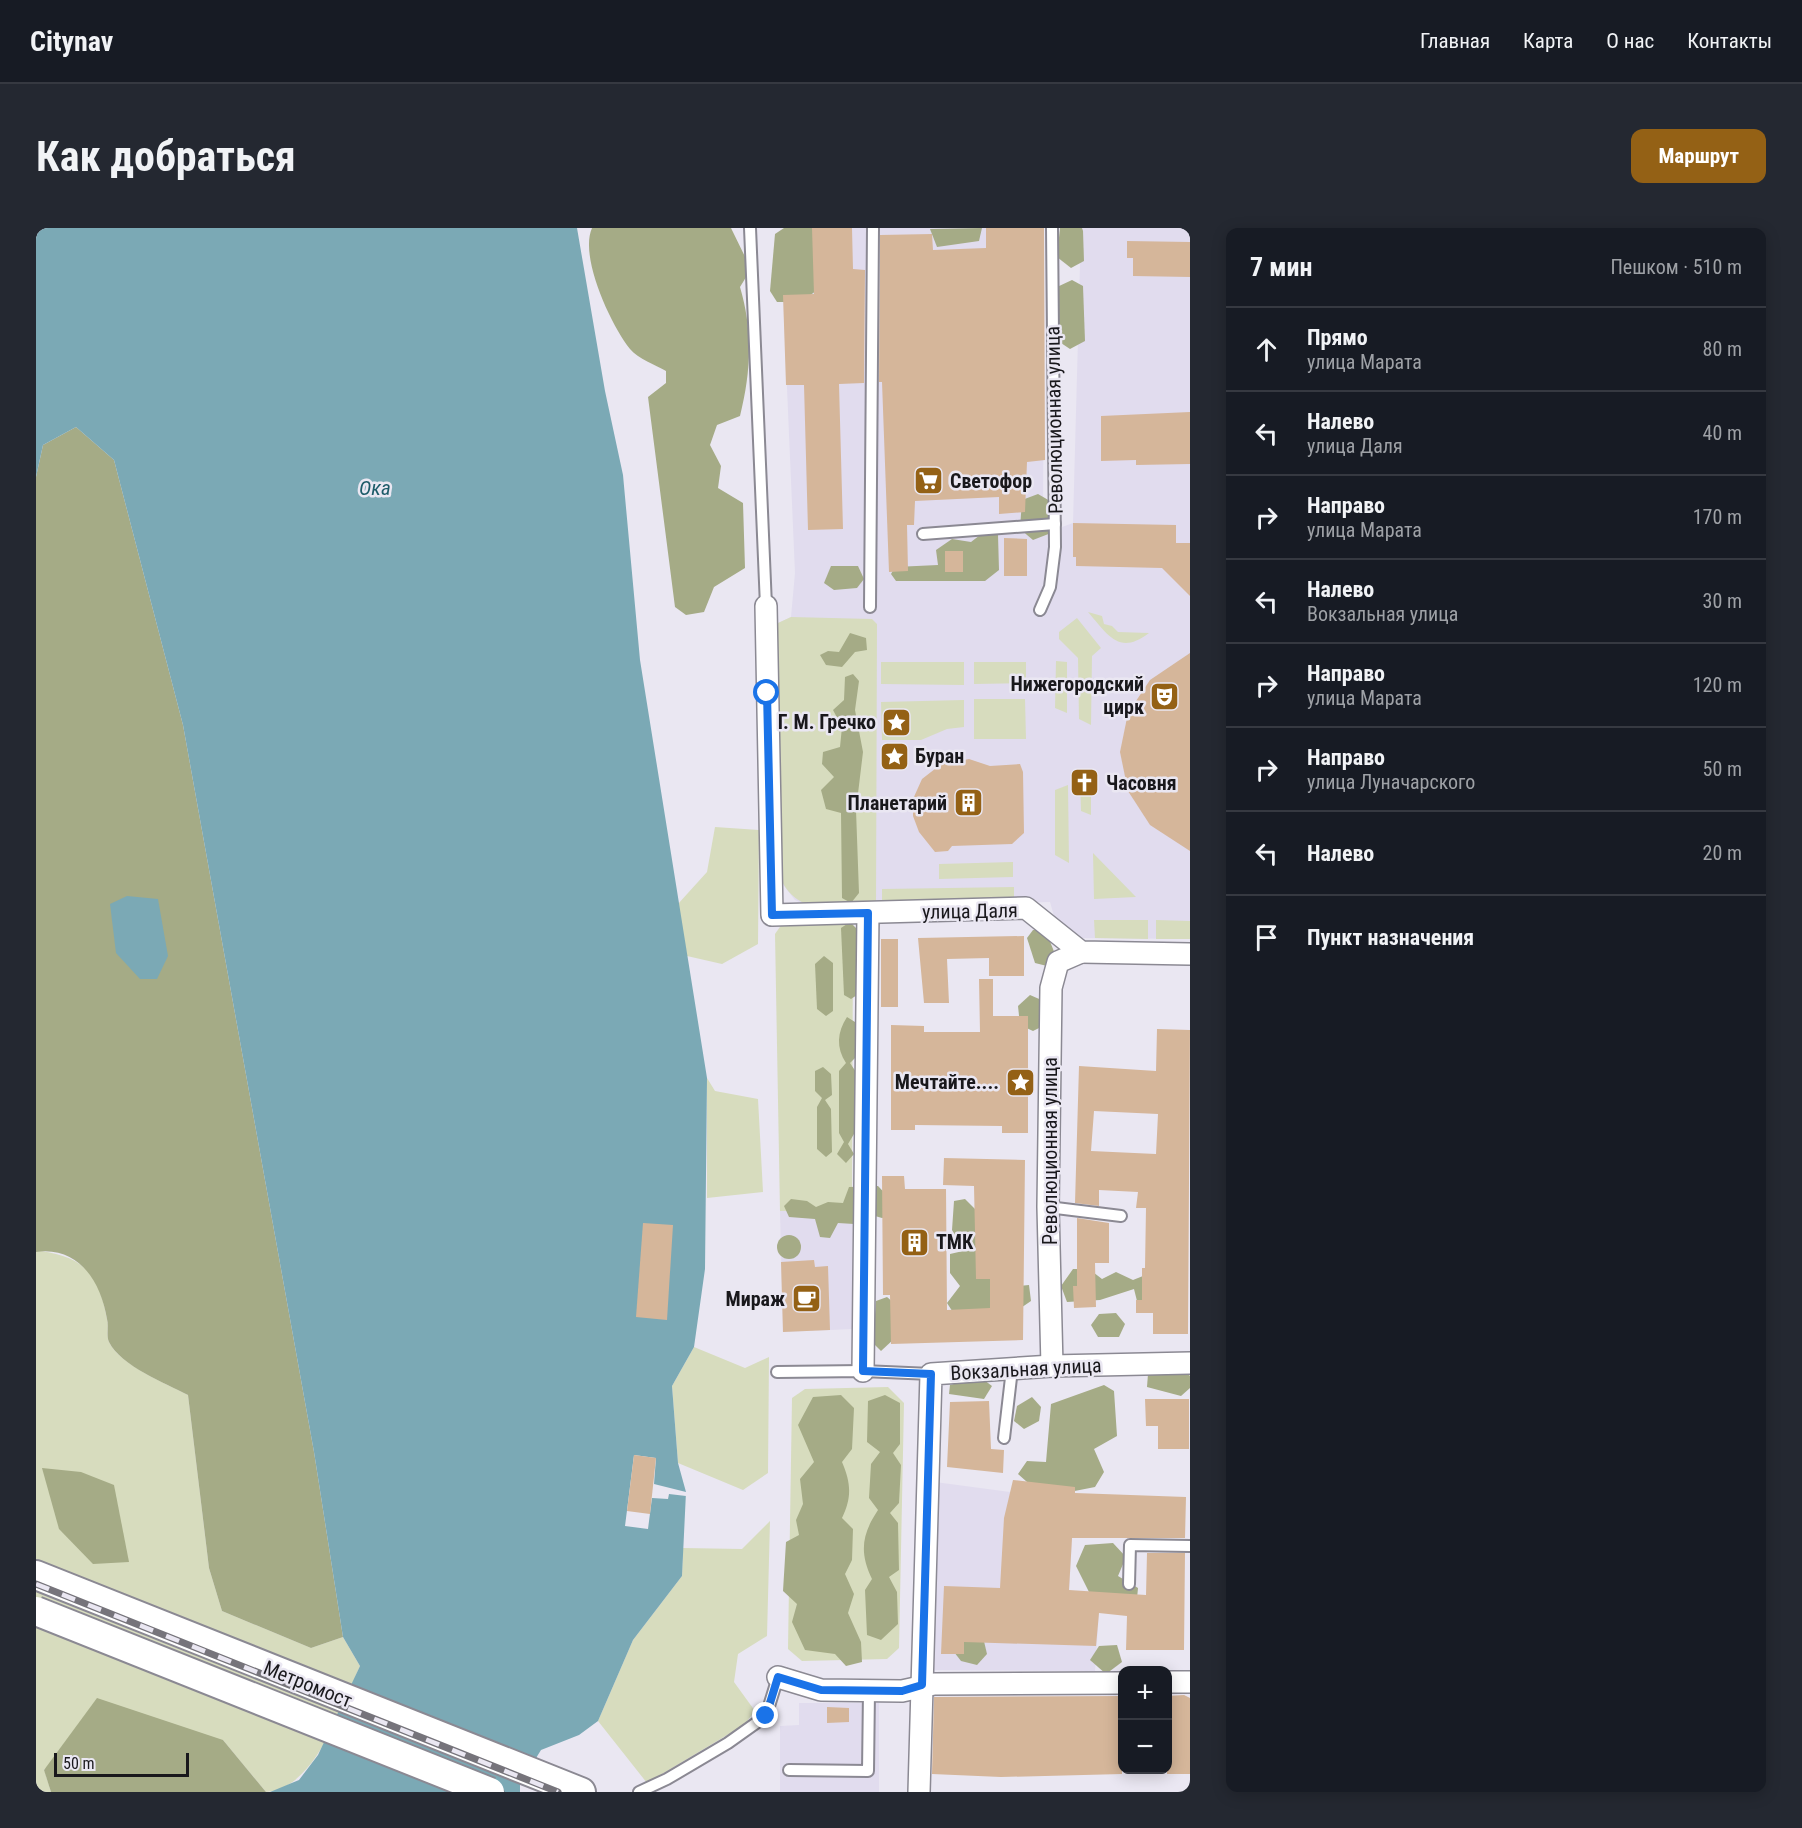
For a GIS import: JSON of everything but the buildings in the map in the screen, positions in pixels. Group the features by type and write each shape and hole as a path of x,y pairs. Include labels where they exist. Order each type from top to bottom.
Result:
{"main road":[{"name":"Метромост","path":"36,1575 581,1792"},
{"name":"Метромост","path":"36,1611 490,1792"}],"street":[{"name":"улица Даля","path":"765,606 772,915 1026,908 1081,952"},
{"path":"863,1371 868,913"},
{"path":"1081,952 1190,954"},
{"name":"Революционная улица","path":"1052,1366 1048,1207 1051,988 1058,962 1081,952"},
{"name":"Вокзальная улица","path":"931,1374 1052,1366 1190,1363"},
{"path":"919,1792 931,1374"},
{"path":"778,1677 821,1690 868,1691 902,1691 922,1685 1118,1683"},
{"path":"1172,1682 1190,1682"}],"lane":[{"path":"750,228 765,606"},
{"path":"870,607 873,228"},
{"name":"Революционная улица","path":"1040,610 1050,587 1055,524 1052,228"},
{"path":"923,534 1055,524"},
{"path":"1048,1207 1121,1216"},
{"path":"1004,1438 1012,1369"},
{"name":"Вокзальная улица","path":"777,1372 863,1371 931,1374"},
{"path":"1129,1584 1130,1545 1190,1546"},
{"path":"639,1792 728,1743 766,1716 778,1677"},
{"path":"789,1770 868,1771 868,1691"}],"shaded area":[{"path":"812,228 1044,228 1043,534 1073,523 1081,228 1190,228 1190,939 1080,938 1056,923 1050,902 810,907 795,900 784,886 779,875 778,623 791,617 795,573 783,295 814,293"},
{"path":"852,1210 853,1329 783,1332 780,1211"},
{"path":"935,1482 1010,1492 1056,1485 1075,1487 1068,1611 1099,1613 1095,1671 935,1670 929,1662"},
{"path":"799,1703 879,1703 879,1792 780,1792 780,1726 799,1725"}],"green space":[{"path":"592,228 731,228 751,269 740,287 747,320 749,352 740,416 717,425 710,445 721,466 718,488 743,503 745,568 714,587 704,612 686,615 675,607 648,397 666,383 666,371 633,353 614,324 593,273 589,241"},
{"path":"784,228 827,228 824,285 801,302 777,302 770,291 775,234"},
{"path":"982,228 979,241 937,247 930,229"},
{"path":"1060,228 1082,228 1083,231 1084,261 1071,268 1057,257"},
{"path":"1072,280 1083,286 1085,341 1070,349 1055,339 1057,287"},
{"path":"76,427 114,460 183,725 314,1452 343,1637 311,1648 222,1611 209,1568 188,1395 144,1373 115,1351 108,1340 108,1322 104,1305 93,1280 85,1269 64,1255 36,1252 36,477 43,445"},
{"path":"1038,494 1050,501 1051,533 1033,540 1020,529 1022,500"},
{"path":"984,532 998,535 999,570 985,581 896,581 891,574 895,567 938,565 936,550 952,539 971,542"},
{"path":"831,566 858,566 864,579 857,588 834,590 824,583"},
{"path":"1088,612 1102,616 1104,624 1112,626 1118,632 1149,633 1139,640 1122,643 1108,635"},
{"path":"791,617 872,619 877,624 876,906 833,908 807,904 796,899 779,875 773,633 778,623"},
{"path":"1077,618 1101,648 1092,656 1091,725 1079,719 1078,658 1059,639 1059,632"},
{"path":"850,633 866,638 867,650 855,652 842,667 826,665 820,655 828,651 839,652"},
{"path":"1056,661 1067,662 1067,713 1055,708"},
{"path":"881,662 964,662 964,685 881,684"},
{"path":"974,662 1026,662 1026,683 974,684"},
{"path":"853,674 859,681 855,710 863,752 856,810 859,893 851,903 842,898 841,813 826,809 821,790 834,777 822,764 823,752 840,747 842,727 833,710 844,700 845,677"},
{"path":"974,699 1025,699 1026,739 974,739"},
{"path":"964,700 964,727 947,729 921,740 882,740 881,702"},
{"path":"1091,777 1091,815 1081,811 1080,779"},
{"path":"1068,785 1069,863 1055,855 1055,790"},
{"path":"715,827 759,830 758,944 722,964 687,956 678,904 707,872"},
{"path":"1093,853 1136,897 1094,899"},
{"path":"1013,862 1013,877 939,879 939,864"},
{"path":"1014,887 1014,902 882,905 882,889"},
{"path":"1094,920 1148,920 1148,939 1095,938"},
{"path":"1156,920 1190,921 1190,939 1156,939"},
{"path":"850,922 858,930 857,995 851,999 844,995 841,928"},
{"path":"845,923 853,930 852,1210 780,1211 775,934 782,924"},
{"path":"1045,929 1055,954 1047,966 1035,963 1027,938 1033,930"},
{"path":"824,956 833,963 833,1011 826,1016 817,1009 815,964"},
{"path":"1030,995 1046,1002 1047,1024 1033,1031 1020,1025 1018,1006"},
{"path":"847,1017 855,1022 856,1057 850,1063 856,1072 854,1134 848,1144 854,1154 846,1163 837,1154 844,1142 839,1133 839,1071 846,1063 839,1040 841,1028"},
{"path":"823,1067 831,1074 832,1095 825,1100 831,1109 832,1152 826,1157 817,1149 817,1107 822,1098 815,1091 815,1071"},
{"path":"707,1078 715,1091 758,1099 763,1192 707,1198"},
{"path":"878,1186 894,1203 894,1215 882,1218 868,1214 854,1224 838,1223 830,1238 820,1237 815,1219 789,1217 784,1206 791,1199 807,1201 816,1207 828,1202 843,1203 849,1187"},
{"path":"965,1199 984,1218 1007,1287 1029,1285 1031,1301 987,1331 956,1317 947,1303 960,1286 950,1273 950,1254 963,1251 952,1230 954,1201"},
{"path":"789,1235 797,1239 801,1247 797,1255 789,1259 781,1255 777,1247 781,1239"},
{"path":"36,1252 68,1258 79,1264 94,1280 108,1321 108,1340 123,1358 144,1373 188,1395 209,1568 222,1611 311,1648 343,1637 360,1666 325,1742 313,1761 299,1776 284,1787 266,1792 223,1740 44,1769 51,1792 36,1792"},
{"path":"1073,1269 1089,1269 1102,1279 1116,1272 1133,1280 1148,1274 1157,1283 1138,1305 1134,1289 1100,1300 1067,1302 1061,1286"},
{"path":"887,1297 894,1303 895,1338 881,1351 873,1343 876,1301"},
{"path":"1116,1313 1125,1324 1119,1337 1098,1337 1091,1325 1099,1314"},
{"path":"694,1347 745,1368 769,1357 768,1473 743,1490 678,1463 672,1386"},
{"path":"1183,1369 1190,1376 1190,1388 1181,1396 1147,1387 1148,1374"},
{"path":"980,1377 992,1386 984,1399 949,1394 950,1385"},
{"path":"1104,1385 1114,1391 1117,1436 1094,1449 1104,1472 1095,1487 1044,1497 1018,1474 1027,1461 1046,1462 1051,1404"},
{"path":"888,1387 904,1403 899,1648 887,1659 802,1661 788,1649 792,1398 805,1389"},
{"path":"841,1395 854,1408 852,1449 842,1462 849,1490 842,1518 853,1529 852,1560 845,1574 854,1594 848,1613 861,1642 862,1662 846,1666 835,1654 805,1650 792,1622 797,1604 783,1591 786,1542 799,1535 796,1520 803,1504 800,1479 814,1462 798,1425 813,1397"},
{"path":"885,1395 900,1403 900,1444 893,1453 901,1465 899,1503 890,1513 898,1523 899,1570 889,1577 897,1592 898,1624 881,1640 867,1635 865,1590 872,1579 865,1560 864,1543 868,1527 878,1510 869,1498 871,1464 880,1452 867,1442 868,1401"},
{"path":"1032,1397 1041,1407 1039,1421 1024,1429 1014,1421 1017,1406"},
{"path":"42,1468 81,1472 114,1485 129,1562 93,1564 59,1529"},
{"path":"770,1521 767,1636 738,1654 734,1682 755,1711 744,1725 647,1783 598,1721 633,1640 682,1576 683,1548 742,1549"},
{"path":"1113,1543 1126,1557 1118,1576 1138,1588 1136,1609 1091,1596 1076,1566 1085,1545"},
{"path":"961,1637 983,1637 987,1654 977,1665 961,1661 954,1652"},
{"path":"1117,1645 1122,1662 1106,1674 1090,1660 1099,1646"},
{"path":"97,1698 223,1740 266,1792 51,1792 44,1770"}],"water":[{"name":"Ока","path":"36,228 577,228 605,391 623,475 640,660 707,1078 705,1269 694,1347 672,1386 678,1463 686,1492 682,1576 633,1640 598,1721 579,1735 541,1750 520,1784 520,1792 270,1792 299,1780 318,1755 360,1666 343,1637 314,1452 183,725 114,460 76,427 43,445 36,477"},
{"path":"127,896 158,899 168,956 157,979 140,979 116,953 110,904"}],"pier":[{"path":"634,1455 656,1458 654,1484 686,1492 686,1496 669,1494 668,1499 652,1498 648,1529 625,1526"}],"railway":[{"path":"36,1584 558,1792"},
{"path":"36,1610 501,1792"}],"place":[{"name":"Светофор","path":"929,481"},
{"name":"Нижегородский цирк","path":"1165,696"},
{"name":"Г. М. Гречко","path":"897,722"},
{"name":"Буран","path":"894,756"},
{"name":"Часовня","path":"1085,783"},
{"name":"Планетарий","path":"968,803"},
{"name":"Мечтайте....","path":"1020,1082"},
{"name":"ТМК","path":"915,1242"},
{"name":"Мираж","path":"806,1299"}],"route":[{"path":"766,1716 778,1677 821,1690 902,1691 922,1685 931,1374 863,1371 868,913 772,915 767,693"}]}
